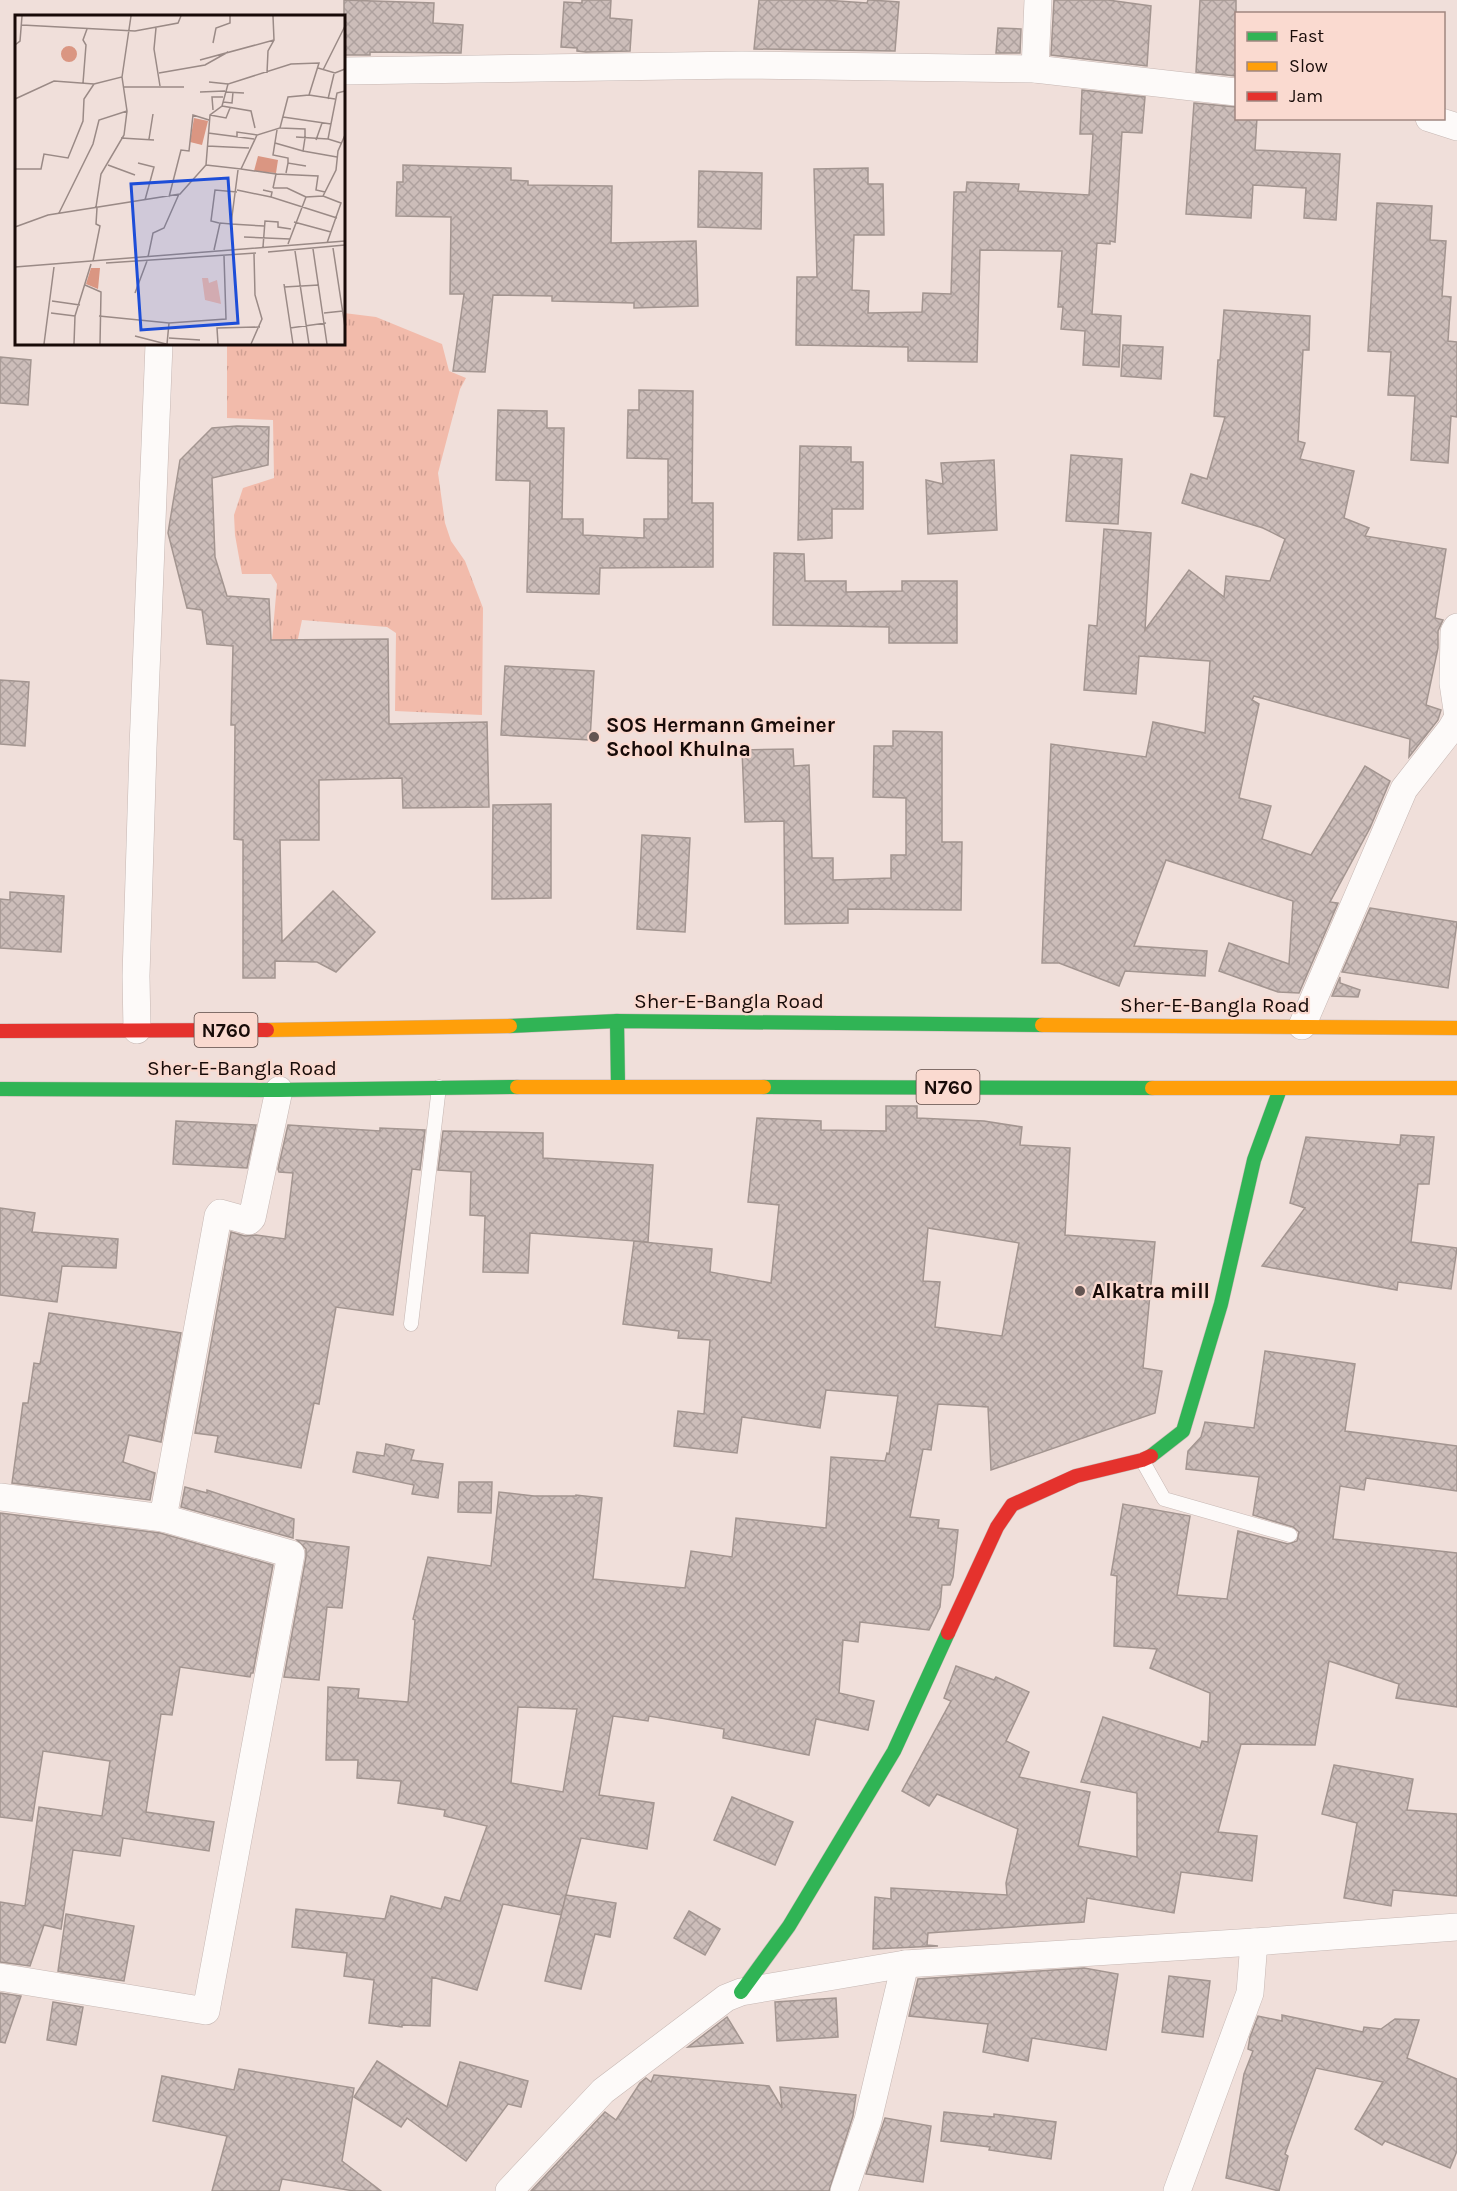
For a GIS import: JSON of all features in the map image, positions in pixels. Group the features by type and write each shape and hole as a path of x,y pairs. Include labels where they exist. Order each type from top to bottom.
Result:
{"main road":[{"name":"Sher-E-Bangla Road","path":"0,1031 452,1028 616,1021 1457,1028"},
{"path":"616,1021 618,1086"},
{"name":"Sher-E-Bangla Road","path":"0,1089 279,1090 618,1086 1457,1088"},
{"path":"741,1992 789,1926 894,1751 997,1527 1012,1505 1076,1476 1142,1460 1157,1453 1183,1431 1221,1304 1254,1160 1280,1089"}],"street":[{"path":"1035,69 1038,0"},
{"path":"345,71 742,65 1035,69 1235,92"},
{"path":"1435,120 1457,127"},
{"path":"137,1030 136,976 143,748 159,345"},
{"path":"1457,627 1454,632 1453,683 1457,710"},
{"path":"1302,1026 1404,789 1457,719"},
{"path":"163,1518 218,1216 220,1213 249,1221 252,1218 279,1090"},
{"path":"0,1497 163,1518 291,1554 206,2011 0,1977"},
{"path":"509,2191 603,2091 726,1998 741,1992 905,1964 1457,1927"},
{"path":"1177,2191 1250,1993 1254,1942"},
{"path":"844,2191 868,2120 905,1964"}],"lane":[{"path":"411,1324 439,1087"},
{"path":"1142,1460 1164,1499 1290,1535"}],"green space":[{"path":"345,313 376,317 442,344 449,371 466,378 460,389 438,473 445,523 451,541 465,561 483,608 482,715 395,711 396,633 387,627 302,620 293,662 270,664 277,584 271,574 242,574 234,515 243,488 274,478 273,420 227,418 227,345 345,345"}],"building":[{"path":"344,0 434,3 433,23 463,25 461,53 370,52 370,55 345,55"},
{"path":"582,0 611,0 610,18 632,20 630,51 586,52 577,51 577,48 561,47 564,2 582,3"},
{"path":"759,0 899,2 895,51 754,49"},
{"path":"1054,0 1108,0 1151,6 1147,66 1051,55"},
{"path":"1200,0 1236,0 1235,76 1196,72"},
{"path":"998,28 1021,29 1020,53 996,53"},
{"path":"1082,90 1145,97 1142,133 1122,132 1115,242 1097,243 1092,314 1121,316 1119,367 1083,365 1085,331 1061,329 1063,307 1058,307 1062,251 980,250 977,362 908,361 908,347 796,345 797,277 817,277 814,169 868,168 868,184 883,184 884,235 854,235 852,290 869,291 868,313 922,312 923,293 951,294 954,192 966,192 967,182 1019,184 1018,191 1089,195 1093,134 1080,134"},
{"path":"1194,103 1235,107 1235,120 1257,120 1255,150 1340,154 1336,220 1304,218 1306,188 1253,185 1251,218 1186,214"},
{"path":"403,165 511,168 511,180 528,181 528,185 612,186 611,243 696,241 698,306 634,308 634,303 552,301 552,296 493,295 485,372 453,371 464,294 450,294 451,217 396,216 397,182 403,182"},
{"path":"699,171 762,173 761,229 698,227"},
{"path":"1377,203 1432,206 1430,240 1446,241 1442,296 1451,297 1448,341 1457,342 1457,417 1451,416 1448,463 1411,460 1415,396 1388,395 1391,352 1368,351"},
{"path":"1224,310 1310,316 1309,350 1303,350 1298,441 1305,443 1300,459 1354,471 1344,518 1369,528 1365,536 1446,549 1435,618 1443,620 1438,631 1438,648 1426,705 1441,710 1438,720 1409,757 1410,739 1254,696 1252,700 1259,704 1239,798 1271,806 1262,839 1311,855 1365,766 1390,781 1370,828 1330,902 1338,903 1299,993 1278,992 1219,971 1229,943 1289,964 1293,901 1166,860 1134,946 1207,951 1205,976 1125,971 1119,986 1059,963 1042,963 1051,744 1146,757 1153,722 1205,733 1210,661 1139,656 1136,694 1084,690 1089,625 1097,626 1104,529 1151,533 1145,630 1189,570 1224,597 1226,576 1270,581 1285,539 1263,528 1182,503 1191,474 1207,479 1225,417 1214,416"},
{"path":"1123,345 1163,347 1161,379 1121,376"},
{"path":"0,357 31,360 28,405 0,403"},
{"path":"639,390 693,391 692,503 713,503 713,567 600,568 599,594 527,592 530,481 496,480 498,410 547,411 547,428 564,428 562,519 583,519 583,535 644,538 644,519 668,519 668,459 627,458 628,410 639,410"},
{"path":"269,427 268,465 212,478 215,557 227,596 269,599 271,640 388,639 389,724 487,722 489,807 403,808 402,778 319,780 319,840 280,840 282,942 333,891 375,932 336,972 317,962 275,961 275,978 243,978 243,840 234,839 235,725 231,725 233,646 207,644 202,610 187,608 168,533 180,460 212,428"},
{"path":"800,446 851,447 851,462 863,462 863,509 832,509 832,538 798,540"},
{"path":"1071,455 1122,459 1118,524 1066,521"},
{"path":"994,460 997,530 928,534 926,480 943,484 941,463"},
{"path":"774,553 804,554 805,581 846,581 846,592 902,591 902,581 957,581 957,643 889,643 889,627 773,625"},
{"path":"505,666 594,671 590,740 501,735"},
{"path":"0,680 29,682 25,746 0,744"},
{"path":"893,731 942,732 942,842 962,842 961,910 848,909 848,923 785,924 784,821 745,822 742,750 793,749 794,766 809,765 812,858 833,858 833,880 891,878 891,855 906,855 906,798 873,797 874,746 893,746"},
{"path":"551,804 551,898 492,899 493,805"},
{"path":"642,835 690,838 685,932 637,929"},
{"path":"10,892 64,896 61,952 0,948 0,899 10,900"},
{"path":"1370,908 1457,922 1448,988 1342,972"},
{"path":"1340,977 1340,983 1360,990 1358,997 1332,996"},
{"path":"886,1106 917,1106 917,1118 984,1121 1022,1127 1020,1145 1070,1148 1065,1235 1155,1242 1143,1368 1162,1371 1155,1413 991,1470 988,1407 938,1404 931,1450 923,1449 910,1517 939,1520 938,1528 958,1530 953,1577 950,1585 942,1585 940,1607 929,1630 860,1622 858,1642 843,1640 839,1693 874,1701 868,1730 835,1721 835,1723 816,1719 809,1755 723,1738 724,1729 649,1716 648,1721 613,1716 599,1795 654,1803 647,1849 581,1838 561,1915 503,1904 477,1990 432,1977 430,2026 402,2025 402,2027 369,2023 374,1980 344,1976 347,1953 292,1947 296,1909 385,1919 391,1896 441,1909 445,1897 460,1901 487,1826 444,1816 445,1810 398,1803 401,1781 357,1778 358,1760 326,1760 328,1687 359,1689 358,1698 408,1702 415,1620 413,1619 428,1557 491,1566 499,1492 534,1496 576,1495 602,1498 593,1579 685,1588 691,1551 732,1557 736,1518 826,1528 831,1457 885,1461 887,1453 889,1454 898,1396 826,1390 820,1428 742,1417 737,1453 674,1446 678,1411 704,1414 710,1340 678,1338 679,1331 623,1324 634,1241 712,1249 710,1272 771,1283 779,1205 748,1202 757,1118 821,1121 821,1130 886,1131","holes":["928,1228 1019,1243 1002,1336 935,1327 940,1282 923,1281","518,1707 577,1709 563,1792 511,1783"]},
{"path":"176,1121 256,1125 247,1168 173,1164"},
{"path":"288,1125 380,1131 380,1128 425,1130 420,1170 412,1169 393,1315 336,1307 319,1404 314,1403 301,1468 215,1452 218,1436 195,1433 231,1232 245,1236 256,1235 285,1239 293,1173 279,1172 278,1169"},
{"path":"443,1131 543,1133 543,1158 653,1165 648,1242 530,1233 528,1273 483,1272 485,1216 470,1215 471,1172 438,1170"},
{"path":"1401,1135 1434,1137 1429,1184 1418,1184 1411,1242 1457,1248 1451,1289 1398,1282 1397,1290 1262,1266 1305,1208 1290,1203 1306,1137 1400,1145"},
{"path":"0,1208 35,1213 32,1232 118,1239 116,1268 62,1266 57,1302 0,1295"},
{"path":"49,1313 181,1333 161,1442 129,1435 123,1462 155,1473 150,1500 12,1483 23,1403 28,1403 34,1363 40,1364"},
{"path":"1265,1351 1355,1364 1345,1431 1457,1446 1457,1491 1366,1478 1364,1490 1340,1486 1333,1539 1457,1553 1457,1707 1396,1698 1399,1684 1329,1661 1315,1745 1241,1744 1218,1832 1257,1836 1252,1881 1181,1872 1174,1913 1087,1898 1084,1922 928,1933 927,1945 938,1946 873,1949 875,1897 891,1899 891,1888 1007,1895 1006,1883 1018,1829 937,1794 929,1806 902,1791 951,1701 944,1698 956,1666 994,1680 996,1677 1029,1692 1006,1741 1029,1752 1019,1777 1090,1792 1078,1846 1137,1857 1137,1793 1081,1782 1103,1717 1200,1748 1202,1741 1208,1742 1210,1693 1150,1668 1157,1649 1114,1646 1117,1576 1111,1575 1123,1504 1190,1516 1177,1595 1227,1599 1238,1531 1288,1544 1297,1541 1299,1532 1293,1527 1253,1515 1259,1477 1186,1469 1188,1451 1201,1437 1205,1422 1254,1428"},
{"path":"386,1444 414,1450 411,1460 443,1464 438,1498 412,1494 414,1485 353,1472 357,1452 384,1456"},
{"path":"459,1482 492,1482 491,1513 458,1512"},
{"path":"185,1487 207,1493 207,1490 294,1519 293,1538 181,1507"},
{"path":"0,1513 160,1533 273,1565 253,1673 250,1677 180,1667 172,1715 161,1714 146,1812 214,1822 209,1851 123,1838 120,1856 73,1850 61,1929 44,1925 30,1966 0,1962 0,1902 25,1906 39,1807 102,1816 110,1761 43,1751 32,1821 0,1817"},
{"path":"297,1540 349,1547 342,1608 327,1607 319,1680 284,1677 306,1557 306,1549"},
{"path":"1334,1765 1413,1779 1407,1810 1457,1814 1457,1896 1393,1890 1391,1906 1344,1898 1357,1823 1322,1814"},
{"path":"732,1797 793,1822 775,1865 714,1840"},
{"path":"566,1895 616,1903 610,1937 595,1934 581,1989 545,1981"},
{"path":"689,1911 720,1929 705,1955 674,1938"},
{"path":"66,1914 134,1926 124,1981 58,1971"},
{"path":"1084,1968 1118,1974 1106,2050 1032,2038 1028,2061 983,2052 988,2024 909,2016 918,1979"},
{"path":"1169,1976 1210,1981 1203,2037 1162,2032"},
{"path":"0,1993 21,1996 5,2043 0,2042"},
{"path":"836,1998 838,2037 777,2041 775,2002"},
{"path":"53,2002 83,2007 76,2045 47,2040"},
{"path":"1282,2015 1363,2032 1364,2027 1381,2029 1395,2019 1419,2020 1407,2058 1457,2079 1457,2151 1450,2168 1385,2141 1382,2145 1355,2129 1383,2082 1316,2068 1285,2154 1288,2156 1279,2191 1226,2178 1244,2074 1253,2051 1248,2049 1250,2037 1258,2016 1282,2021"},
{"path":"727,2017 743,2043 688,2047"},
{"path":"377,2061 447,2107 460,2062 528,2081 521,2107 508,2104 466,2161 407,2118 401,2127 354,2097"},
{"path":"239,2069 354,2088 342,2161 381,2191 354,2191 282,2179 279,2191 212,2191 227,2136 153,2121 162,2076 234,2090"},
{"path":"654,2075 769,2086 782,2108 780,2087 856,2095 853,2116 829,2191 531,2191 605,2112 616,2120 640,2083 646,2078 651,2082"},
{"path":"944,2112 994,2117 994,2114 1056,2122 1051,2159 989,2150 990,2147 941,2141"},
{"path":"885,2118 931,2126 923,2182 866,2174"}],"traffic: fast":[{"path":"617,1021 618,1086"},
{"path":"510,1026 617,1021 1042,1025"},
{"path":"0,1089 279,1090 517,1087"},
{"path":"764,1087 1152,1088"},
{"path":"1151,1456 1183,1431 1221,1304 1254,1160 1280,1089"},
{"path":"741,1992 789,1926 894,1751 948,1633"}],"traffic: slow":[{"path":"1042,1025 1457,1028"},
{"path":"267,1030 510,1026"},
{"path":"517,1087 764,1087"},
{"path":"1152,1088 1457,1088"}],"traffic: jam":[{"path":"0,1031 267,1030"},
{"path":"948,1633 997,1527 1012,1505 1076,1476 1151,1456"}],"place":[{"name":"SOS Hermann Gmeiner School Khulna","path":"594,737"},
{"name":"Alkatra mill","path":"1080,1291"}]}
